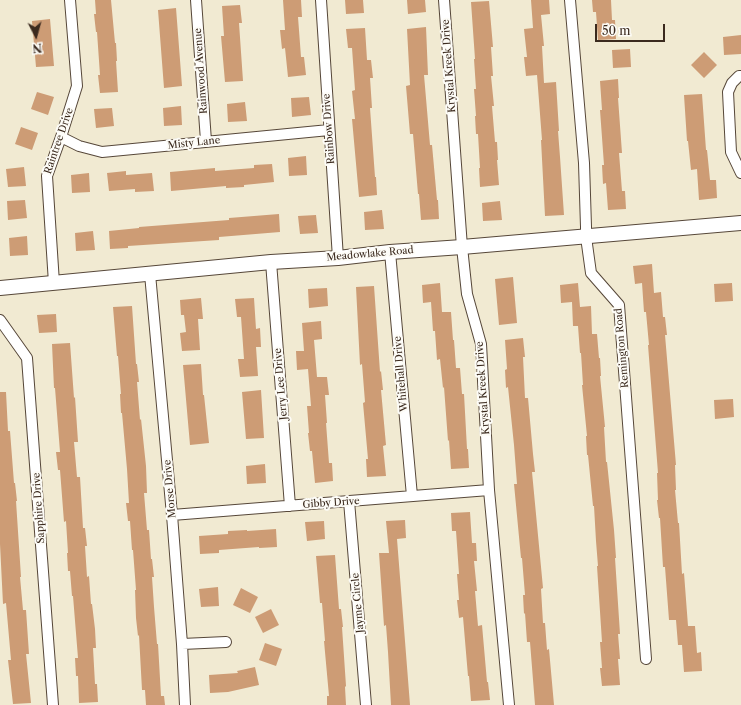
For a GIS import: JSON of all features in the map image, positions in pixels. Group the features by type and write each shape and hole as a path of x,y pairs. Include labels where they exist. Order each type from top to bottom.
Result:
{"street":[{"name":"Raintree Drive","path":"54,283 47,176 77,86 70,0"},
{"name":"Rainwood Avenue","path":"196,0 206,141"},
{"name":"Rainbow Drive","path":"321,0 338,258"},
{"name":"Krystal Kreek Drive","path":"444,0 462,247 467,294 481,344 489,490 509,705"},
{"name":"Remington Road","path":"570,0 584,163 586,237 591,273 619,306 646,659"},
{"path":"741,76 732,83 728,92 731,152 741,173"},
{"name":"Misty Lane","path":"61,137 79,146 102,152 329,130"},
{"name":"Meadowlake Road","path":"0,288 271,262 338,258 390,252 741,223"},
{"name":"Whitehall Drive","path":"390,252 412,496"},
{"name":"Jerry Lee Drive","path":"271,262 290,506"},
{"name":"Morse Drive","path":"150,274 172,515 185,705"},
{"name":"Sapphire Drive","path":"0,320 27,358 54,705"},
{"name":"Gibby Drive","path":"172,515 489,490"},
{"name":"Jayme Circle","path":"349,501 366,705"},
{"path":"182,644 226,642"}],"building":[{"path":"95,0 111,0 116,43 118,92 100,93 97,32 94,14 96,14"},
{"path":"283,0 301,0 302,17 298,17 301,57 304,57 306,75 288,77 285,48 282,49 280,30 285,30"},
{"path":"345,0 363,0 364,13 346,14"},
{"path":"407,0 425,0 426,12 408,14"},
{"path":"531,0 549,0 550,14 541,15 544,46 542,46 544,83 556,82 564,215 545,216 542,140 537,75 526,76 524,57 527,57 524,29 533,28"},
{"path":"592,0 611,0 612,20 615,20 616,39 598,40 596,12 593,12"},
{"path":"489,1 493,47 491,47 493,76 491,76 494,106 492,106 495,142 497,142 499,185 480,187 478,134 476,134 475,116 475,59 471,2"},
{"path":"240,5 242,23 239,23 243,81 225,82 221,36 224,36 222,6"},
{"path":"176,8 182,86 164,88 158,10"},
{"path":"50,19 54,66 36,67 32,21"},
{"path":"426,27 428,75 424,75 430,145 432,145 439,219 421,220 413,134 410,134 406,86 410,85 407,29"},
{"path":"365,28 367,60 371,60 373,78 370,78 372,108 370,108 377,195 359,197 352,119 355,119 352,91 355,90 352,48 348,48 346,29"},
{"path":"741,35 741,54 724,55 723,37"},
{"path":"630,49 631,67 613,68 612,50"},
{"path":"704,52 717,65 704,78 691,65"},
{"path":"618,79 622,153 619,153 622,191 625,191 626,209 608,210 606,183 603,184 602,165 604,165 600,110 602,110 600,81"},
{"path":"37,92 54,97 48,115 31,109"},
{"path":"702,94 706,150 710,180 716,180 717,198 699,200 697,169 691,170 687,141 684,95"},
{"path":"309,97 311,115 292,117 291,98"},
{"path":"245,102 247,121 228,122 227,104"},
{"path":"181,106 182,125 164,126 163,108"},
{"path":"112,108 114,126 96,128 94,109"},
{"path":"21,127 38,133 32,150 15,144"},
{"path":"306,156 307,175 289,176 288,158"},
{"path":"272,164 274,182 244,185 244,187 226,188 226,186 171,191 170,172 215,168 215,171 254,168 254,165"},
{"path":"24,167 26,186 8,187 6,169"},
{"path":"126,171 126,175 152,173 154,191 135,192 135,189 109,191 107,173"},
{"path":"89,173 90,192 72,193 71,175"},
{"path":"25,200 27,218 8,220 7,201"},
{"path":"500,201 502,220 483,221 482,203"},
{"path":"382,210 384,229 365,230 364,212"},
{"path":"279,214 280,232 219,237 219,240 128,246 128,248 110,249 109,231"},
{"path":"316,215 318,233 300,234 298,216"},
{"path":"93,231 95,250 76,251 75,233"},
{"path":"27,236 28,255 10,256 9,238"},
{"path":"652,264 654,293 661,292 663,317 665,317 667,335 665,335 676,465 675,490 688,626 695,626 697,653 701,652 702,671 684,672 682,645 678,645 676,620 669,620 665,567 663,567 660,518 657,500 658,473 646,312 644,312 642,283 635,284 633,266"},
{"path":"513,277 517,323 499,325 495,279"},
{"path":"440,283 442,312 451,312 456,368 460,368 462,394 464,394 469,468 451,469 444,387 443,388 440,359 437,360 431,302 423,303 422,285"},
{"path":"578,283 580,307 591,306 592,334 597,334 600,358 606,462 616,558 620,634 618,634 620,659 618,659 620,685 602,686 600,642 602,642 598,566 594,506 587,455 581,353 578,326 573,326 572,302 561,303 560,285"},
{"path":"732,283 733,301 715,302 714,284"},
{"path":"374,286 380,372 381,371 383,390 381,390 386,445 383,446 386,476 367,477 366,459 368,459 363,403 365,402 362,364 360,365 356,287"},
{"path":"327,288 328,306 309,308 308,289"},
{"path":"201,298 203,319 198,319 200,350 182,351 180,333 186,332 184,315 181,315 180,300"},
{"path":"254,298 256,329 260,328 261,347 256,347 258,376 240,377 238,359 244,359 241,317 237,317 235,299"},
{"path":"132,306 136,364 139,382 137,382 140,420 141,419 146,466 147,493 144,493 147,530 149,530 154,577 152,577 161,696 164,696 165,705 146,705 145,690 142,690 139,635 138,636 136,618 136,590 133,550 130,521 128,521 126,503 129,503 127,469 113,307"},
{"path":"56,314 57,332 39,333 37,315"},
{"path":"321,321 322,339 314,340 317,377 327,377 329,395 325,395 326,423 329,463 332,463 333,481 315,483 312,451 310,451 308,433 307,406 311,406 308,369 297,370 296,351 304,351 302,323"},
{"path":"523,338 525,357 523,357 525,398 528,398 535,472 532,472 543,588 541,589 543,623 545,623 547,650 549,649 554,705 535,705 530,642 527,642 525,613 524,614 523,595 525,595 514,484 517,484 514,445 505,370 507,369 505,340"},
{"path":"70,343 78,442 74,442 77,477 80,477 83,528 85,528 87,546 85,546 87,577 89,576 95,629 96,648 93,648 95,684 97,684 98,702 79,703 78,676 76,676 75,658 78,658 73,596 70,571 68,571 66,521 64,522 60,470 58,470 56,452 60,452 54,388 52,344"},
{"path":"201,364 209,443 190,445 183,365"},
{"path":"261,390 264,438 246,439 242,392"},
{"path":"0,392 6,392 8,431 10,431 17,501 20,577 23,610 26,610 29,654 26,654 31,703 13,704 8,660 11,660 6,603 3,604 0,544"},
{"path":"733,399 734,417 715,419 714,400"},
{"path":"265,464 266,483 247,484 246,466"},
{"path":"470,512 472,543 476,543 477,561 474,561 478,626 482,625 490,700 471,701 463,617 459,618 457,600 459,600 457,574 459,574 456,531 452,531 451,513"},
{"path":"405,520 406,538 397,539 410,705 391,705 386,625 384,626 379,553 389,553 386,521"},
{"path":"324,521 325,539 307,541 305,522"},
{"path":"276,529 277,547 219,550 219,553 200,554 199,536 228,534 228,531"},
{"path":"335,555 339,609 341,609 343,627 346,705 327,705 327,696 329,696 325,641 316,556"},
{"path":"218,587 219,606 201,607 199,589"},
{"path":"241,588 258,597 250,613 233,605"},
{"path":"271,609 279,625 263,633 255,617"},
{"path":"265,643 282,649 276,666 259,660"},
{"path":"255,667 259,685 228,692 210,693 209,675 238,673 237,671"}]}
